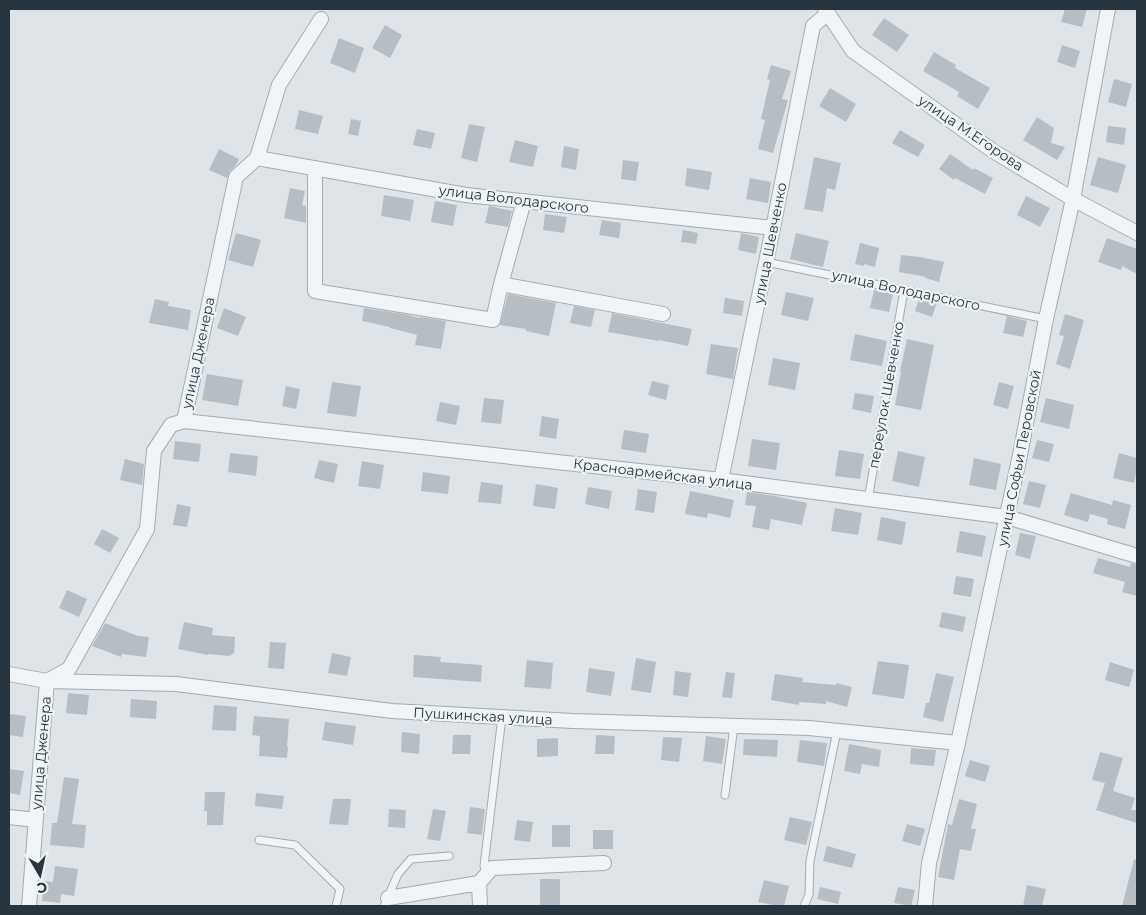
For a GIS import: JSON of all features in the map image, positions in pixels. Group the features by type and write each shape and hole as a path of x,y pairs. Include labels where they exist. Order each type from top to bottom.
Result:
{"street":[{"name":"улица Софьи Перовской","path":"925,906 929,863 958,743 1007,518 1046,319 1073,199 1108,9"},
{"name":"улица М.Егорова","path":"827,11 853,51 993,151 1073,199 1137,233"},
{"name":"улица Шевченко","path":"721,480 812,26 827,11"},
{"path":"257,158 279,85 321,19"},
{"name":"улица Володарского","path":"257,158 466,195 773,228"},
{"name":"улица Дженера","path":"29,906 47,681 69,669 147,529 154,451 171,425 184,421 236,177 257,158"},
{"path":"315,168 315,292 493,320 524,201"},
{"path":"501,284 664,314"},
{"name":"Красноармейская улица","path":"184,421 721,480 1007,518 1137,556"},
{"name":"Пушкинская улица","path":"9,674 47,681 176,684 392,711 582,721 809,728 958,743"},
{"path":"9,817 36,820"},
{"path":"386,902 483,878 492,868 604,863"},
{"path":"480,906 483,878"}],"lane":[{"name":"улица Володарского","path":"766,262 1046,319"},
{"name":"переулок Шевченко","path":"868,500 904,290"},
{"path":"483,878 502,717"},
{"path":"725,795 734,726"},
{"path":"804,906 810,894 810,861 837,731"},
{"path":"259,840 295,845 340,889 336,906"},
{"path":"386,902 398,874 411,859 449,856"}],"building":[{"path":"1065,9 1087,9 1082,27 1061,22"},
{"path":"884,18 909,35 897,52 872,35"},
{"path":"385,25 402,35 390,58 372,48"},
{"path":"339,38 364,48 355,73 330,63"},
{"path":"1062,45 1080,51 1075,68 1057,62"},
{"path":"934,52 956,65 955,68 990,88 978,109 957,96 959,92 923,71"},
{"path":"771,65 791,71 782,99 788,100 773,153 758,149 765,120 761,119 770,80 767,79"},
{"path":"1114,79 1132,84 1126,107 1108,102"},
{"path":"830,88 856,104 846,122 819,106"},
{"path":"299,110 323,116 318,134 295,129"},
{"path":"1037,117 1054,128 1051,143 1065,147 1057,160 1023,140"},
{"path":"351,119 361,121 358,136 348,134"},
{"path":"469,124 485,127 477,162 461,158"},
{"path":"1108,126 1126,128 1124,145 1106,142"},
{"path":"417,129 435,133 431,149 413,145"},
{"path":"900,130 925,145 918,157 892,143"},
{"path":"515,140 538,146 533,167 509,162"},
{"path":"564,146 579,149 576,170 561,167"},
{"path":"219,149 239,159 227,178 209,170"},
{"path":"950,154 973,170 974,168 993,178 985,194 955,178 954,180 939,169"},
{"path":"814,157 841,163 835,190 827,188 823,212 804,209"},
{"path":"1098,157 1126,165 1118,193 1090,185"},
{"path":"623,160 639,162 636,181 621,179"},
{"path":"687,168 712,172 709,190 685,186"},
{"path":"750,178 771,182 768,203 746,199"},
{"path":"290,188 305,191 302,205 306,206 306,223 284,218"},
{"path":"384,195 414,200 410,221 381,216"},
{"path":"1026,196 1050,208 1040,227 1017,215"},
{"path":"435,201 457,205 453,226 431,222"},
{"path":"489,206 512,211 508,227 485,223"},
{"path":"545,214 567,217 564,233 543,230"},
{"path":"602,220 621,223 619,238 599,235"},
{"path":"683,230 698,233 696,244 681,242"},
{"path":"236,233 261,240 253,267 228,260"},
{"path":"741,233 759,237 756,254 738,250"},
{"path":"796,233 829,241 823,267 790,259"},
{"path":"1107,238 1137,249 1137,274 1122,266 1121,270 1098,262"},
{"path":"860,243 879,248 875,267 855,264"},
{"path":"901,255 944,262 939,282 926,277 899,272"},
{"path":"874,290 893,294 889,312 870,308"},
{"path":"786,292 814,298 808,321 781,315"},
{"path":"508,294 556,303 549,336 526,331 526,329 500,325"},
{"path":"725,298 744,301 742,316 723,313"},
{"path":"155,299 169,302 168,306 191,310 188,330 149,323"},
{"path":"919,299 937,302 932,317 915,311"},
{"path":"574,306 595,310 591,327 570,323"},
{"path":"224,308 246,317 238,336 217,328"},
{"path":"364,308 446,321 441,349 415,345 417,335 362,321"},
{"path":"612,313 692,329 688,346 608,332"},
{"path":"1065,314 1084,320 1070,369 1056,364 1064,336 1059,335"},
{"path":"1007,316 1027,321 1023,337 1003,333"},
{"path":"855,334 887,341 882,366 850,360"},
{"path":"907,339 934,345 921,410 895,405"},
{"path":"711,344 738,348 733,379 706,374"},
{"path":"773,358 800,363 795,390 768,385"},
{"path":"207,374 243,380 238,406 202,400"},
{"path":"652,381 669,385 666,400 648,395"},
{"path":"332,382 361,386 356,417 327,413"},
{"path":"999,382 1014,386 1008,409 993,405"},
{"path":"286,386 300,389 296,409 282,406"},
{"path":"855,393 874,396 871,413 852,409"},
{"path":"484,398 504,400 501,424 481,422"},
{"path":"1046,398 1074,405 1069,429 1040,422"},
{"path":"440,402 460,406 456,425 436,421"},
{"path":"542,416 559,419 556,439 539,436"},
{"path":"624,430 649,434 646,453 621,449"},
{"path":"752,439 780,443 776,470 748,466"},
{"path":"1037,440 1054,444 1049,462 1032,458"},
{"path":"175,441 201,444 199,462 173,459"},
{"path":"839,450 864,454 860,479 835,476"},
{"path":"898,451 925,457 919,487 892,481"},
{"path":"230,453 258,456 256,476 228,472"},
{"path":"1119,453 1137,458 1134,483 1113,478"},
{"path":"974,458 1001,464 996,490 969,485"},
{"path":"125,459 144,464 142,485 120,480"},
{"path":"319,460 338,464 334,483 314,478"},
{"path":"362,461 384,465 380,489 358,486"},
{"path":"423,472 450,476 448,494 421,491"},
{"path":"1029,481 1046,485 1040,508 1023,504"},
{"path":"481,482 503,485 501,504 478,502"},
{"path":"536,484 558,488 555,509 533,506"},
{"path":"588,487 612,491 609,509 585,504"},
{"path":"638,489 657,492 654,513 635,510"},
{"path":"690,491 734,500 730,518 708,513 707,518 685,514"},
{"path":"747,492 807,503 802,525 771,519 769,530 752,527 756,506 745,505"},
{"path":"1071,493 1112,505 1113,500 1131,505 1125,529 1107,524 1108,519 1090,514 1088,522 1064,515"},
{"path":"177,504 191,507 187,527 173,525"},
{"path":"835,508 862,513 858,535 831,531"},
{"path":"881,517 906,522 902,545 877,540"},
{"path":"102,529 119,538 110,553 94,544"},
{"path":"960,531 986,536 982,557 956,552"},
{"path":"1020,533 1036,536 1030,559 1015,555"},
{"path":"1098,558 1130,567 1131,563 1137,565 1137,596 1122,592 1125,582 1093,573"},
{"path":"956,576 974,579 971,597 953,594"},
{"path":"67,590 87,599 79,617 59,608"},
{"path":"942,612 966,617 963,632 939,627"},
{"path":"184,622 213,628 212,635 235,637 234,653 229,656 208,655 178,649"},
{"path":"105,623 138,636 149,637 146,657 122,654 121,657 92,646"},
{"path":"270,642 286,643 284,669 268,668"},
{"path":"332,653 351,657 347,676 328,673"},
{"path":"414,655 441,657 440,662 482,665 481,682 413,677"},
{"path":"636,658 656,662 651,693 631,690"},
{"path":"527,660 553,663 551,689 524,687"},
{"path":"878,661 909,665 904,699 872,694"},
{"path":"1110,662 1134,670 1129,687 1105,680"},
{"path":"589,668 615,672 611,696 586,692"},
{"path":"675,671 691,673 688,697 673,695"},
{"path":"726,672 735,673 732,698 722,697"},
{"path":"936,673 954,677 943,722 923,717 926,703 929,703"},
{"path":"775,674 803,678 802,682 836,685 836,683 852,687 847,707 826,701 826,704 799,702 799,705 771,700"},
{"path":"68,693 89,695 87,715 66,713"},
{"path":"131,699 157,701 156,719 130,717"},
{"path":"214,705 237,707 236,731 212,730"},
{"path":"9,714 26,716 23,737 9,735"},
{"path":"254,716 289,719 287,758 259,756 260,736 252,735"},
{"path":"325,722 356,726 353,745 322,740"},
{"path":"402,732 420,734 419,754 401,752"},
{"path":"453,735 471,735 470,754 452,754"},
{"path":"596,735 615,736 614,754 595,754"},
{"path":"706,736 726,739 722,764 703,761"},
{"path":"663,737 682,738 679,762 661,760"},
{"path":"558,738 558,756 537,757 537,739"},
{"path":"744,739 778,740 777,757 743,755"},
{"path":"800,740 827,743 824,766 797,762"},
{"path":"849,744 881,750 879,767 862,764 860,774 844,771"},
{"path":"911,748 936,750 934,766 910,764"},
{"path":"1100,752 1123,758 1113,791 1135,798 1131,810 1137,810 1137,823 1096,810 1105,783 1092,780"},
{"path":"970,760 990,766 985,782 965,776"},
{"path":"9,769 24,771 20,795 9,793"},
{"path":"64,777 79,779 72,824 86,825 84,848 50,845 52,823 57,823"},
{"path":"205,792 225,792 223,825 207,825 207,811 204,811"},
{"path":"256,793 284,796 282,809 255,806"},
{"path":"333,799 351,799 348,825 329,824"},
{"path":"959,799 977,804 971,829 976,829 971,851 960,849 954,880 938,877 948,824 952,825"},
{"path":"470,807 485,809 482,835 467,833"},
{"path":"389,809 406,810 405,828 388,827"},
{"path":"433,809 446,811 440,841 427,839"},
{"path":"790,817 812,822 806,845 784,840"},
{"path":"517,820 533,822 530,842 514,840"},
{"path":"907,824 925,829 920,846 902,841"},
{"path":"552,825 570,825 570,847 552,847"},
{"path":"593,830 613,830 613,849 593,849"},
{"path":"827,846 856,854 852,868 823,861"},
{"path":"1134,859 1137,860 1137,906 1122,906"},
{"path":"55,866 78,869 74,896 61,894 60,903 42,901 45,881 53,882"},
{"path":"540,879 560,879 560,906 540,906"},
{"path":"764,880 789,886 784,906 758,902"},
{"path":"1027,885 1046,889 1042,906 1023,906"},
{"path":"820,887 841,892 838,904 817,899"},
{"path":"898,887 915,890 911,906 894,903"}]}
